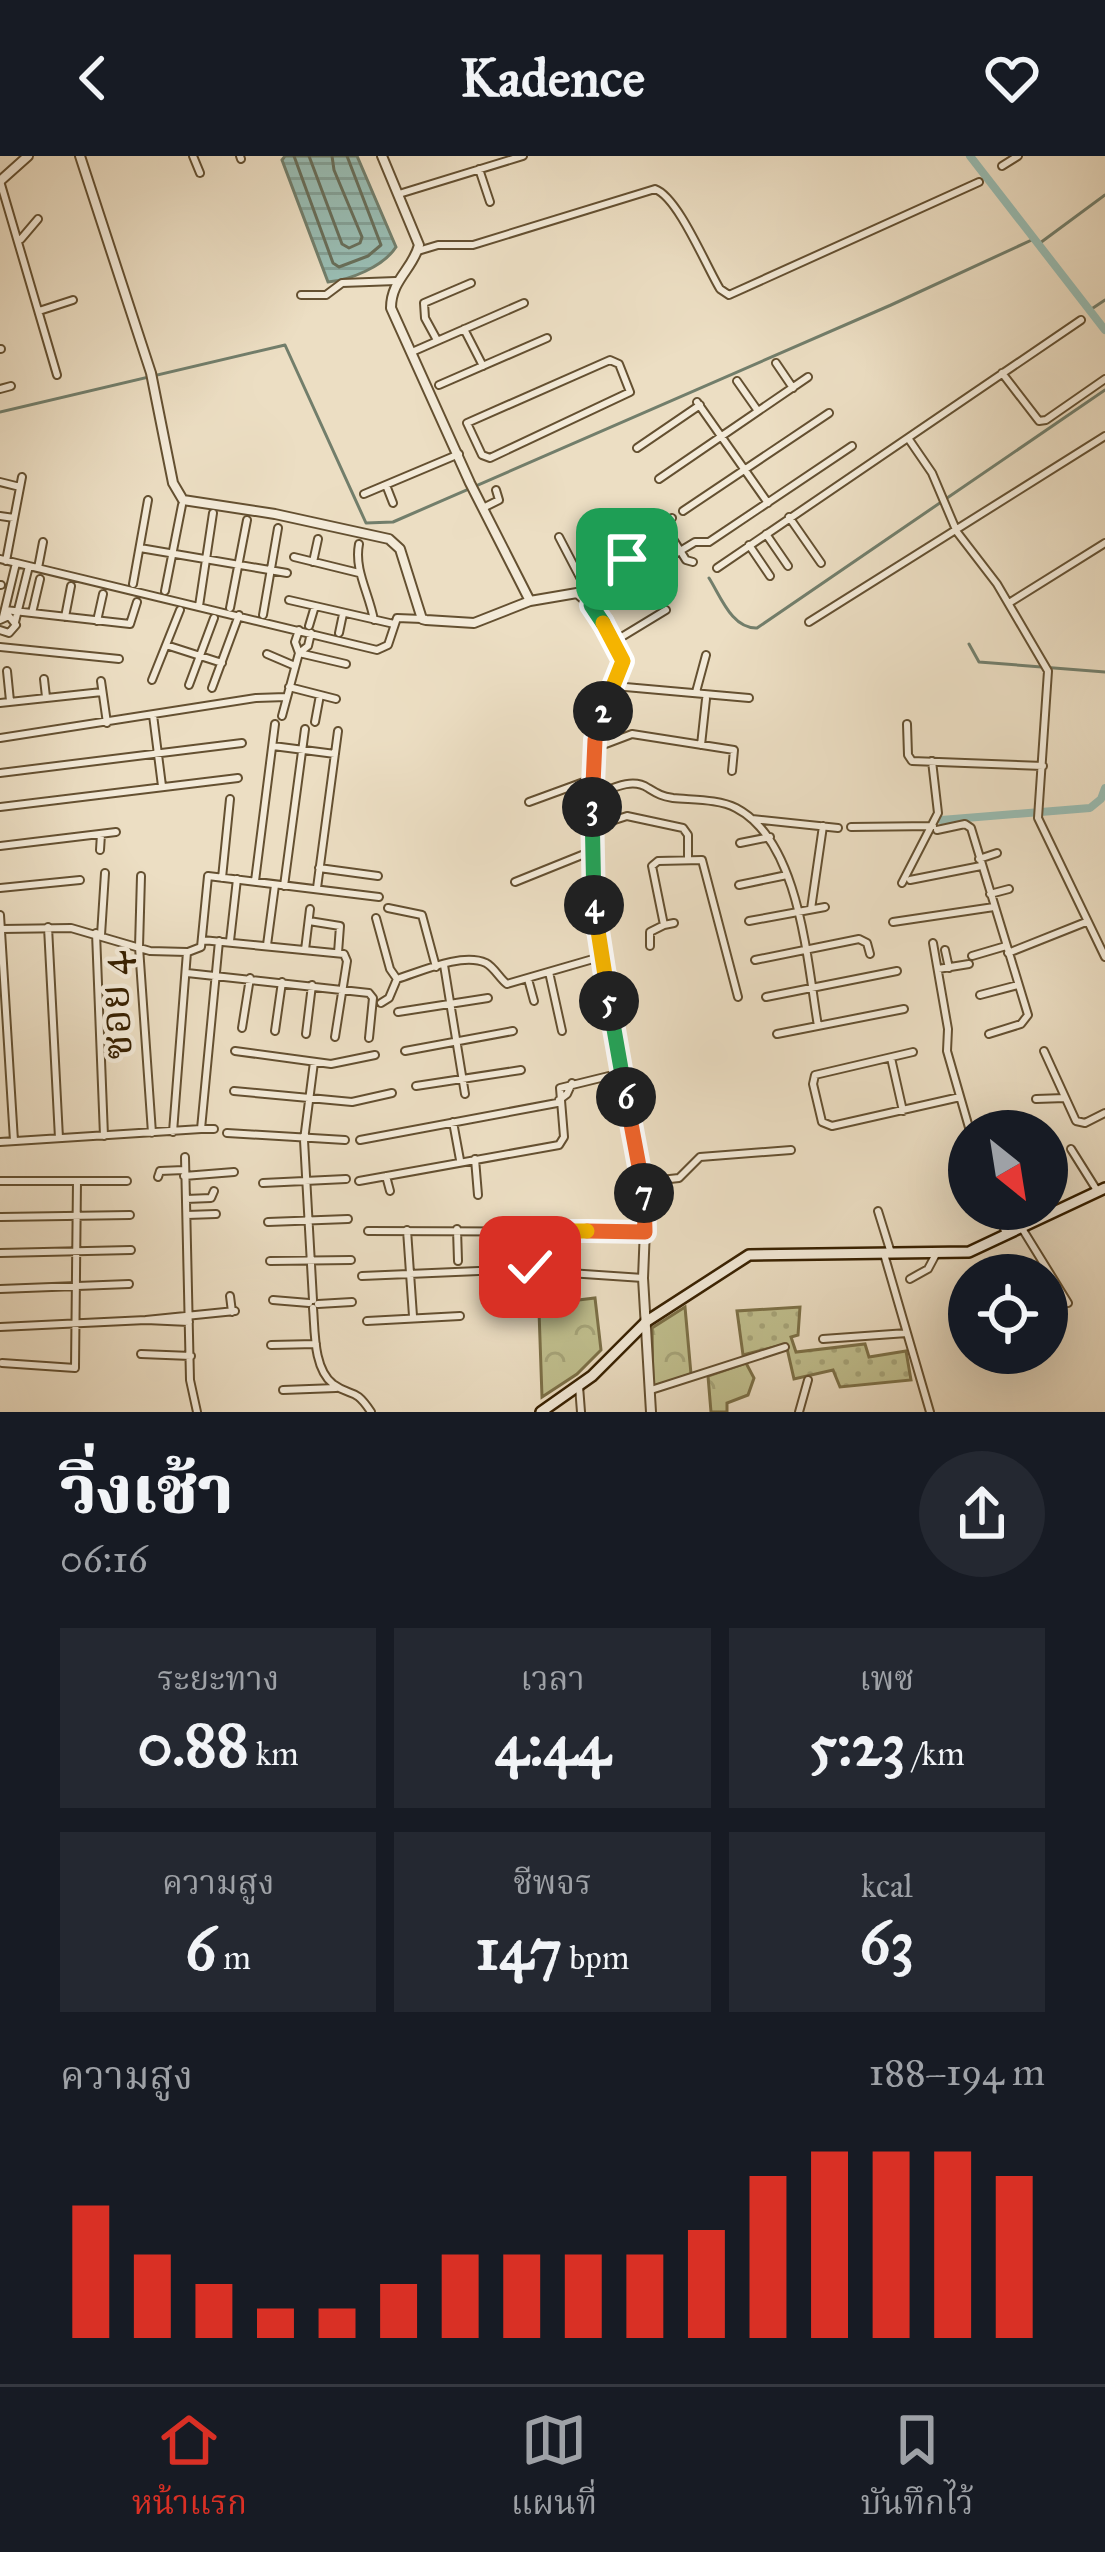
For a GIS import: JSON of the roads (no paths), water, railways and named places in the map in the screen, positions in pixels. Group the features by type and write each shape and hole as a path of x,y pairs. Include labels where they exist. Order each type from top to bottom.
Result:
{"main road":[{"path":"1068,1207 1101,1190"},
{"path":"541,1412 579,1387 647,1321 749,1255 970,1252 1022,1230"}],"street":[{"path":"28,156 0,181 57,375"},
{"path":"80,156 153,378 173,483 183,500 389,539 400,549 422,619"},
{"path":"193,156 200,173"},
{"path":"382,156 418,239 418,251"},
{"path":"399,194 523,156"},
{"path":"1002,166 1018,156"},
{"path":"479,170 490,202"},
{"path":"530,601 472,487 392,308 396,280 418,251 438,245 468,247 656,189 674,204 720,290 728,295 980,182"},
{"path":"19,240 38,219"},
{"path":"301,296 326,295 342,283 396,280"},
{"path":"438,341 424,318 424,303 471,284"},
{"path":"39,311 73,301"},
{"path":"411,353 524,303"},
{"path":"717,568 1081,320"},
{"path":"464,329 483,366"},
{"path":"439,385 547,338"},
{"path":"448,431 610,360 620,364 631,388 490,458 482,455 467,423"},
{"path":"776,363 793,388"},
{"path":"1003,373 1039,421 1105,379"},
{"path":"659,479 808,377"},
{"path":"737,381 758,411"},
{"path":"0,388 11,386"},
{"path":"637,448 698,403 768,503"},
{"path":"683,511 829,413"},
{"path":"809,622 1105,436"},
{"path":"908,438 932,472 957,532 1009,603 1048,670 1038,814 1105,958"},
{"path":"591,605 694,542 709,542 852,446"},
{"path":"364,494 459,454"},
{"path":"9,633 2,619 22,477"},
{"path":"0,482 20,487"},
{"path":"386,485 393,503"},
{"path":"483,508 499,500 496,490"},
{"path":"133,584 148,500"},
{"path":"165,591 182,506"},
{"path":"199,606 213,513"},
{"path":"0,516 14,518"},
{"path":"790,517 821,562"},
{"path":"672,518 664,524 692,562"},
{"path":"230,608 247,520"},
{"path":"263,615 278,528"},
{"path":"766,534 788,566"},
{"path":"559,537 584,585 583,596"},
{"path":"313,562 319,539"},
{"path":"43,542 3,647 119,659"},
{"path":"1009,603 1105,543"},
{"path":"359,544 359,573 374,620"},
{"path":"749,545 770,576"},
{"path":"140,548 287,573"},
{"path":"294,557 359,573"},
{"path":"627,559 639,575"},
{"path":"7,561 310,629 382,650 401,616 475,623 530,601 571,593 583,596 591,605 623,661 600,719 591,827 600,957 642,1182 651,1412"},
{"path":"32,613 40,579"},
{"path":"65,617 71,586"},
{"path":"97,621 103,594"},
{"path":"289,600 394,624"},
{"path":"2,619 18,611 130,624 137,602"},
{"path":"298,653 308,646 315,606"},
{"path":"152,680 180,610"},
{"path":"615,641 666,610"},
{"path":"339,633 343,614"},
{"path":"212,688 239,615"},
{"path":"2,619 15,622"},
{"path":"189,685 214,619"},
{"path":"282,716 299,630"},
{"path":"166,645 222,663"},
{"path":"298,653 346,664"},
{"path":"267,654 295,666"},
{"path":"696,692 706,655"},
{"path":"7,671 10,701"},
{"path":"44,679 46,698"},
{"path":"100,681 107,723"},
{"path":"614,686 748,698"},
{"path":"290,687 336,699"},
{"path":"0,703 102,692"},
{"path":"315,722 320,695"},
{"path":"0,738 256,698 286,698"},
{"path":"701,745 706,699"},
{"path":"153,716 162,786"},
{"path":"255,882 275,724"},
{"path":"907,724 908,758 1043,766"},
{"path":"267,945 305,729"},
{"path":"317,889 338,731"},
{"path":"595,748 632,734 734,750 732,771"},
{"path":"0,773 242,743"},
{"path":"272,746 335,754"},
{"path":"932,761 938,813 935,828 906,881 980,862 997,853"},
{"path":"0,807 238,778"},
{"path":"529,802 592,779"},
{"path":"592,797 639,784 656,795 733,806 770,837 787,875 818,1026"},
{"path":"222,878 230,799"},
{"path":"591,827 627,816 683,828 688,835 688,857"},
{"path":"752,819 838,828"},
{"path":"851,826 968,824 1027,1019 988,1034"},
{"path":"811,909 823,826"},
{"path":"0,846 116,832"},
{"path":"100,850 101,834"},
{"path":"740,843 770,837"},
{"path":"515,882 592,851"},
{"path":"664,925 652,866 688,857 705,863 738,997"},
{"path":"319,868 379,876"},
{"path":"104,1136 99,934 106,873"},
{"path":"739,885 787,875"},
{"name":"ซอย 4","path":"142,876 139,947 152,1133"},
{"path":"230,943 237,879"},
{"path":"2,929 48,927 99,934 158,952 200,951 205,880 237,879 379,897"},
{"path":"0,889 80,880"},
{"path":"990,894 1009,889"},
{"path":"749,921 825,907"},
{"path":"893,922 994,907"},
{"path":"388,908 422,916 451,1005 465,1094"},
{"path":"305,950 310,909"},
{"path":"0,915 14,1141"},
{"path":"376,918 397,980"},
{"path":"309,921 340,926 338,953"},
{"path":"938,969 1086,922"},
{"path":"650,946 650,932 674,923"},
{"path":"48,927 59,1138"},
{"path":"755,960 859,939 867,943 870,954"},
{"path":"202,940 338,953 347,961 335,1037"},
{"path":"201,1130 219,941"},
{"path":"933,943 948,1029 947,1051 964,1110"},
{"path":"945,950 949,968"},
{"path":"173,1132 187,952"},
{"path":"381,1003 389,998 397,980 440,966 483,962 507,984 600,957"},
{"path":"766,997 897,971"},
{"path":"549,972 562,1031"},
{"path":"187,973 372,995 369,1038"},
{"path":"242,1028 250,978"},
{"path":"528,979 534,1001"},
{"path":"274,1031 282,982"},
{"path":"980,995 1018,985"},
{"path":"305,1034 312,986"},
{"path":"398,1012 488,998"},
{"path":"777,1034 904,1009"},
{"path":"405,1051 514,1031"},
{"path":"236,1051 344,1063 375,1055"},
{"path":"1044,1051 1080,1124 1105,1113"},
{"path":"913,1052 815,1075 813,1084 826,1126 960,1097"},
{"path":"891,1058 903,1111"},
{"path":"314,1062 304,1140 316,1344 322,1369 340,1388"},
{"path":"416,1086 520,1070"},
{"path":"359,1181 559,1145 564,1137 560,1088 623,1073"},
{"path":"234,1091 352,1102 392,1093"},
{"path":"1036,1100 1065,1098"},
{"path":"360,1140 559,1101"},
{"path":"453,1122 460,1161"},
{"path":"0,1142 214,1129"},
{"path":"227,1133 345,1139"},
{"path":"1071,1149 1101,1190"},
{"path":"642,1182 679,1178 700,1157 791,1150"},
{"path":"185,1157 190,1380 197,1412"},
{"path":"475,1159 478,1195"},
{"path":"158,1177 160,1171 234,1172"},
{"path":"386,1176 390,1192"},
{"path":"263,1183 346,1179"},
{"path":"1,1181 127,1181"},
{"path":"2,1363 75,1369 77,1181"},
{"path":"186,1199 211,1198 214,1191"},
{"path":"878,1211 930,1412"},
{"path":"188,1216 216,1214"},
{"path":"1,1216 130,1215"},
{"path":"268,1222 348,1219"},
{"path":"457,1229 458,1261"},
{"path":"508,1229 509,1259"},
{"path":"407,1230 413,1318"},
{"path":"1004,1230 1007,1238"},
{"path":"1022,1230 1037,1254"},
{"path":"368,1231 645,1232"},
{"path":"525,1281 533,1263 556,1250 564,1231"},
{"path":"0,1253 130,1250"},
{"path":"910,1279 928,1269 936,1254"},
{"path":"270,1261 351,1260"},
{"path":"362,1276 502,1270"},
{"path":"568,1273 643,1278"},
{"path":"0,1288 129,1285"},
{"path":"0,1327 190,1318 233,1312 230,1296"},
{"path":"273,1300 352,1302"},
{"path":"367,1322 460,1316"},
{"path":"823,1339 907,1333"},
{"path":"272,1345 316,1344"},
{"path":"651,1390 785,1347"},
{"path":"141,1354 191,1356"},
{"path":"799,1412 808,1379"},
{"path":"579,1387 581,1412"},
{"path":"283,1390 356,1391 371,1412"}],"water":[{"path":"285,156 357,156 396,247 383,261 328,282 282,160"}],"waterway":[{"path":"970,156 1105,330"},
{"path":"1040,243 1105,195"},
{"path":"0,412 285,345 366,523 393,522 1036,238"},
{"path":"1090,310 1105,300"},
{"path":"709,578 734,618 757,628 1105,390"},
{"path":"969,644 979,662 1105,672"},
{"path":"941,820 1090,808 1105,788"}]}
